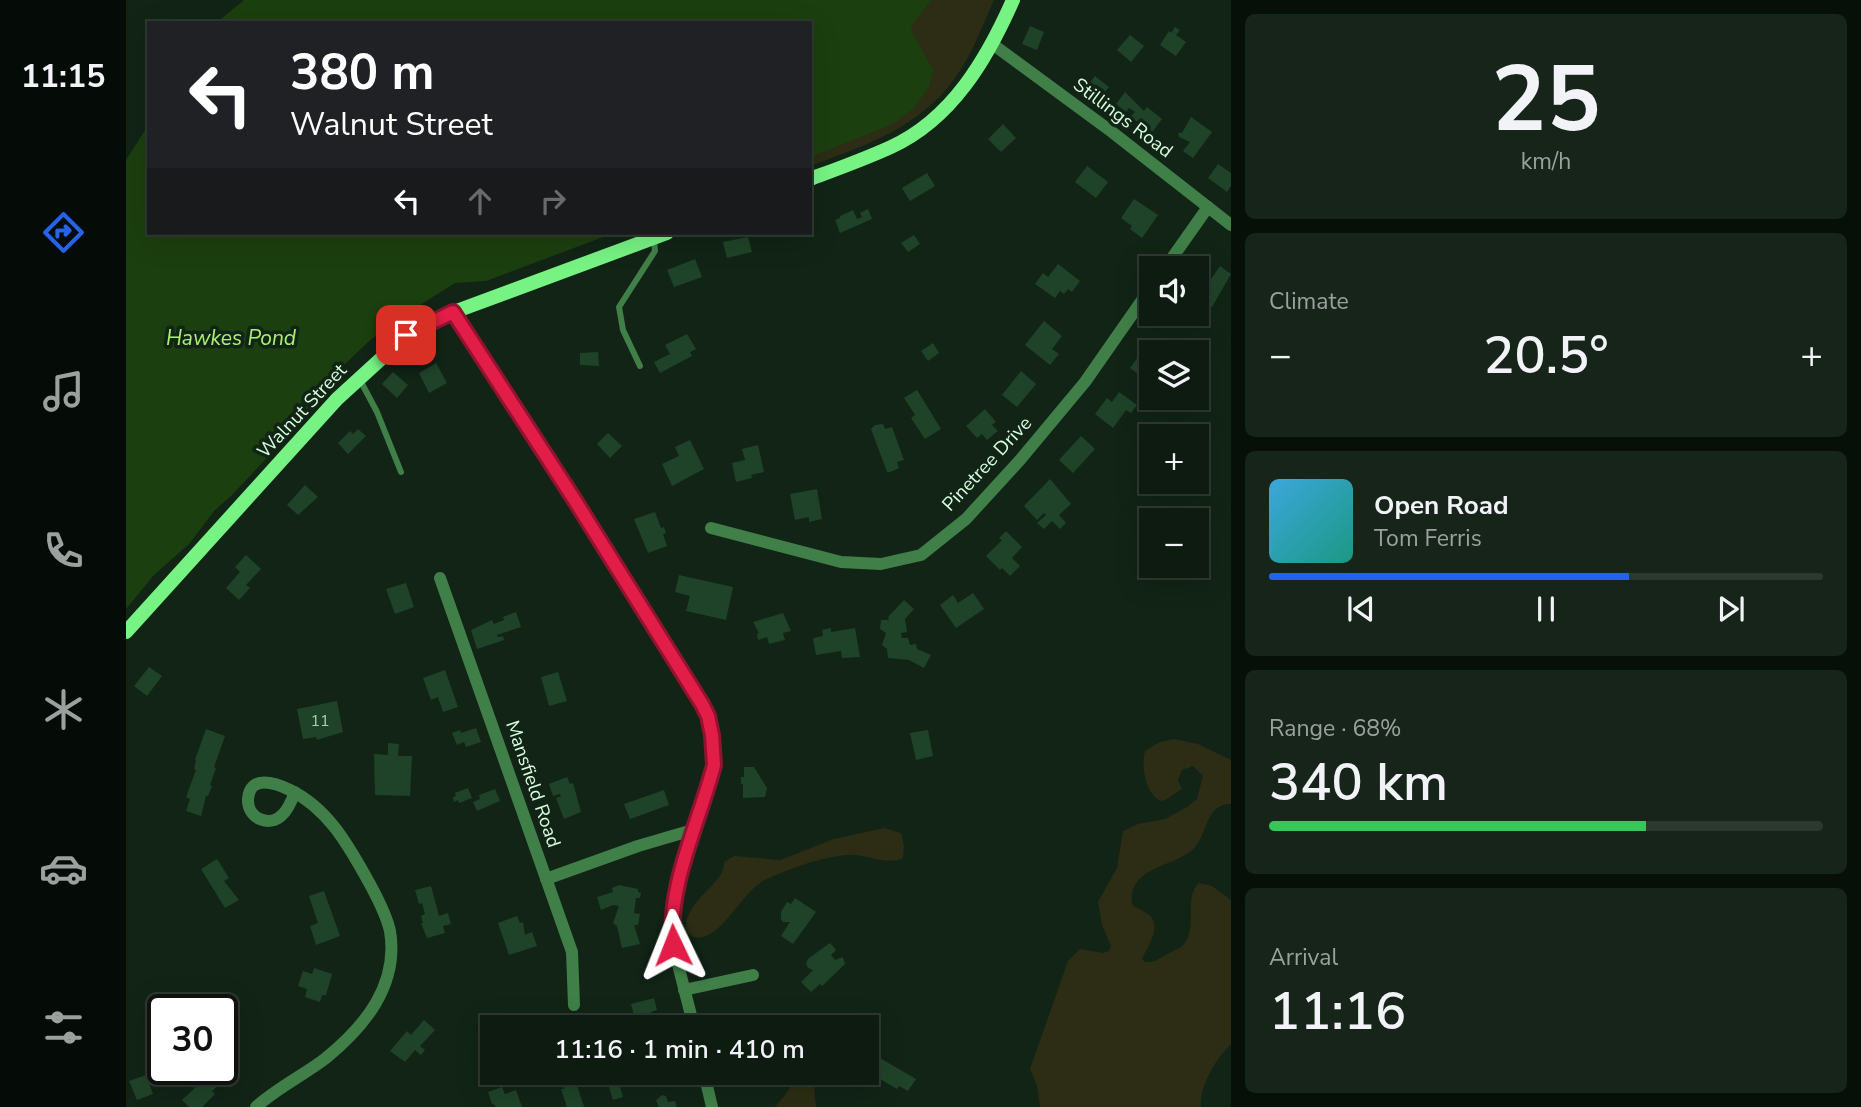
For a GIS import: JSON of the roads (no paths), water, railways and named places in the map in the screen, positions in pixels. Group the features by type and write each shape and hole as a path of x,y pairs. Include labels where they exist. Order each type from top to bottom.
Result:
{"main road":[{"path":"812,178 894,146 943,113 975,74 1013,0"},
{"name":"Walnut Street","path":"126,632 337,399 406,335 453,312 661,235"}],"street":[{"name":"Stillings Road","path":"991,43 1112,132 1231,225"},
{"path":"1173,256 1208,207"},
{"name":"Pinetree Drive","path":"711,527 841,562 881,564 920,555 966,519 1020,460 1085,382 1139,305"},
{"path":"453,312 568,488 708,716 715,752 714,765 677,884 672,915 673,945 691,1015"},
{"name":"Mansfield Road","path":"440,578 572,952 574,1004"},
{"path":"256,1107 326,1058 358,1029 382,996 391,965 390,930 367,878 336,827 295,792"},
{"path":"546,878 696,829"},
{"path":"684,990 753,975"},
{"path":"707,1085 712,1107"}],"lane":[{"path":"640,366 624,330 619,307 655,251 661,235"},
{"path":"359,379 377,412 401,472"}],"water":[{"path":"244,0 931,0 911,30 933,70 929,87 913,109 893,124 812,156 812,21 218,21"},
{"name":"Hawkes Pond","path":"147,127 147,235 609,235 486,281 455,283 399,318 368,342 344,365 295,428 215,510 189,544 154,575 126,609 126,160"}]}
